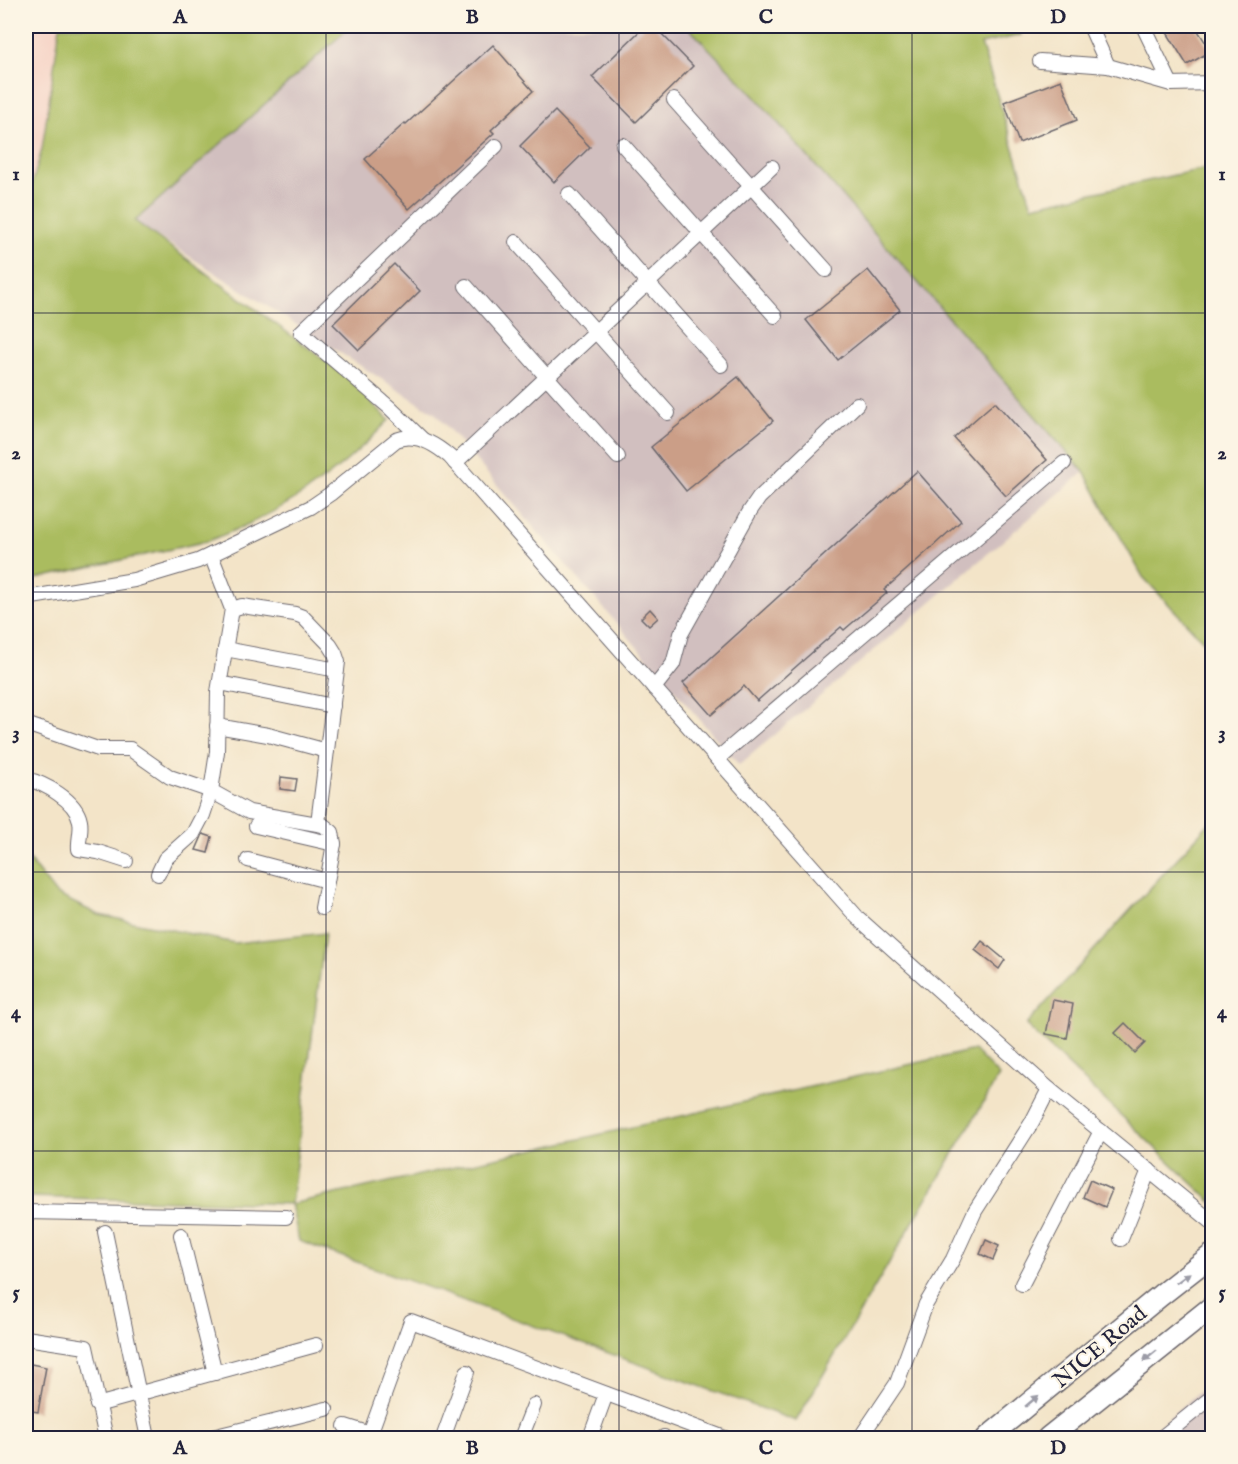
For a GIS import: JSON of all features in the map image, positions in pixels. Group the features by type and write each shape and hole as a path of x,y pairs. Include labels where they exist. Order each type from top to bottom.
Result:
{"highway":[{"name":"NICE Road","path":"987,1438 1212,1255"},
{"name":"NICE Road","path":"1048,1438 1212,1307"}],"street":[{"path":"1090,26 1108,66"},
{"path":"1143,26 1171,84"},
{"path":"1040,61 1108,66 1171,84 1212,83"},
{"path":"674,100 826,270"},
{"path":"623,145 775,316"},
{"path":"423,440 390,407 301,332 496,146"},
{"path":"455,462 772,167"},
{"path":"569,194 721,365"},
{"path":"516,242 668,412"},
{"path":"466,286 618,457"},
{"path":"654,688 673,664 681,634 759,498 857,404"},
{"path":"26,598 134,580 181,567 211,555 321,501 396,440 405,437 423,440 441,448 857,917 1049,1089 1211,1220"},
{"path":"717,759 1064,463"},
{"path":"158,873 165,859 193,834 203,815 211,790 216,752 219,683 232,609 211,555"},
{"path":"232,609 242,606 295,614 313,626 335,653 338,662 318,823"},
{"path":"225,649 337,670"},
{"path":"219,683 333,706"},
{"path":"26,724 98,749 130,749 170,777 211,790 249,812 318,823 328,827 332,832 334,844 322,908"},
{"path":"217,726 268,735 327,751"},
{"path":"26,779 51,790 76,810 81,825 79,849 126,861"},
{"path":"256,826 334,844"},
{"path":"248,860 327,881"},
{"path":"860,1438 897,1383 926,1304 953,1259 975,1211 1032,1122 1049,1089"},
{"path":"1022,1284 1101,1131"},
{"path":"1121,1239 1149,1170"},
{"path":"26,1212 286,1217"},
{"path":"105,1232 148,1438"},
{"path":"181,1235 215,1373"},
{"path":"345,1426 376,1436 411,1321 725,1438"},
{"path":"26,1338 86,1347 106,1438"},
{"path":"97,1405 316,1345"},
{"path":"444,1438 466,1372"},
{"path":"590,1438 606,1394"},
{"path":"1161,1438 1212,1397"},
{"path":"521,1438 534,1405"},
{"path":"208,1438 326,1409"}],"shaded area":[{"path":"26,26 60,26 42,149 26,205"},
{"path":"351,26 687,26 751,92 1084,472 739,765 436,414 134,221"},
{"path":"1212,1381 1212,1438 1145,1438"}],"green space":[{"path":"60,26 351,26 135,221 344,374 389,420 328,476 260,519 208,541 26,581 26,205 42,149"},
{"path":"687,26 1015,26 1021,35 981,44 1032,206 1212,167 1212,650 1143,577 1084,472 751,92"},
{"path":"1212,820 1212,1202 1026,1025"},
{"path":"26,856 56,894 99,915 235,943 325,933 291,1204 26,1197"},
{"path":"974,1050 999,1076 796,1421 299,1241 291,1204"}],"building":[{"path":"645,26 654,26 693,66 636,122 592,77"},
{"path":"1163,26 1195,26 1211,51 1187,65"},
{"path":"493,45 533,91 491,130 494,133 409,209 365,159"},
{"path":"1061,80 1077,120 1019,143 1004,102"},
{"path":"555,111 590,147 554,182 520,146"},
{"path":"394,264 420,291 359,350 333,324"},
{"path":"868,270 900,310 838,360 806,320"},
{"path":"738,377 773,421 686,491 651,447"},
{"path":"995,402 1047,460 1006,496 954,438"},
{"path":"917,471 961,521 884,590 887,593 844,630 841,627 757,701 744,686 711,715 683,683"},
{"path":"650,609 658,618 649,626 641,618"},
{"path":"281,777 297,779 295,791 280,789"},
{"path":"203,834 212,837 208,853 196,850"},
{"path":"982,941 1005,960 999,969 975,950"},
{"path":"1053,1000 1073,1004 1067,1038 1046,1034"},
{"path":"1125,1023 1145,1043 1135,1053 1115,1033"},
{"path":"1090,1180 1112,1190 1105,1207 1083,1197"},
{"path":"986,1240 999,1246 993,1260 980,1254"},
{"path":"26,1363 46,1367 38,1412 26,1410"}]}
